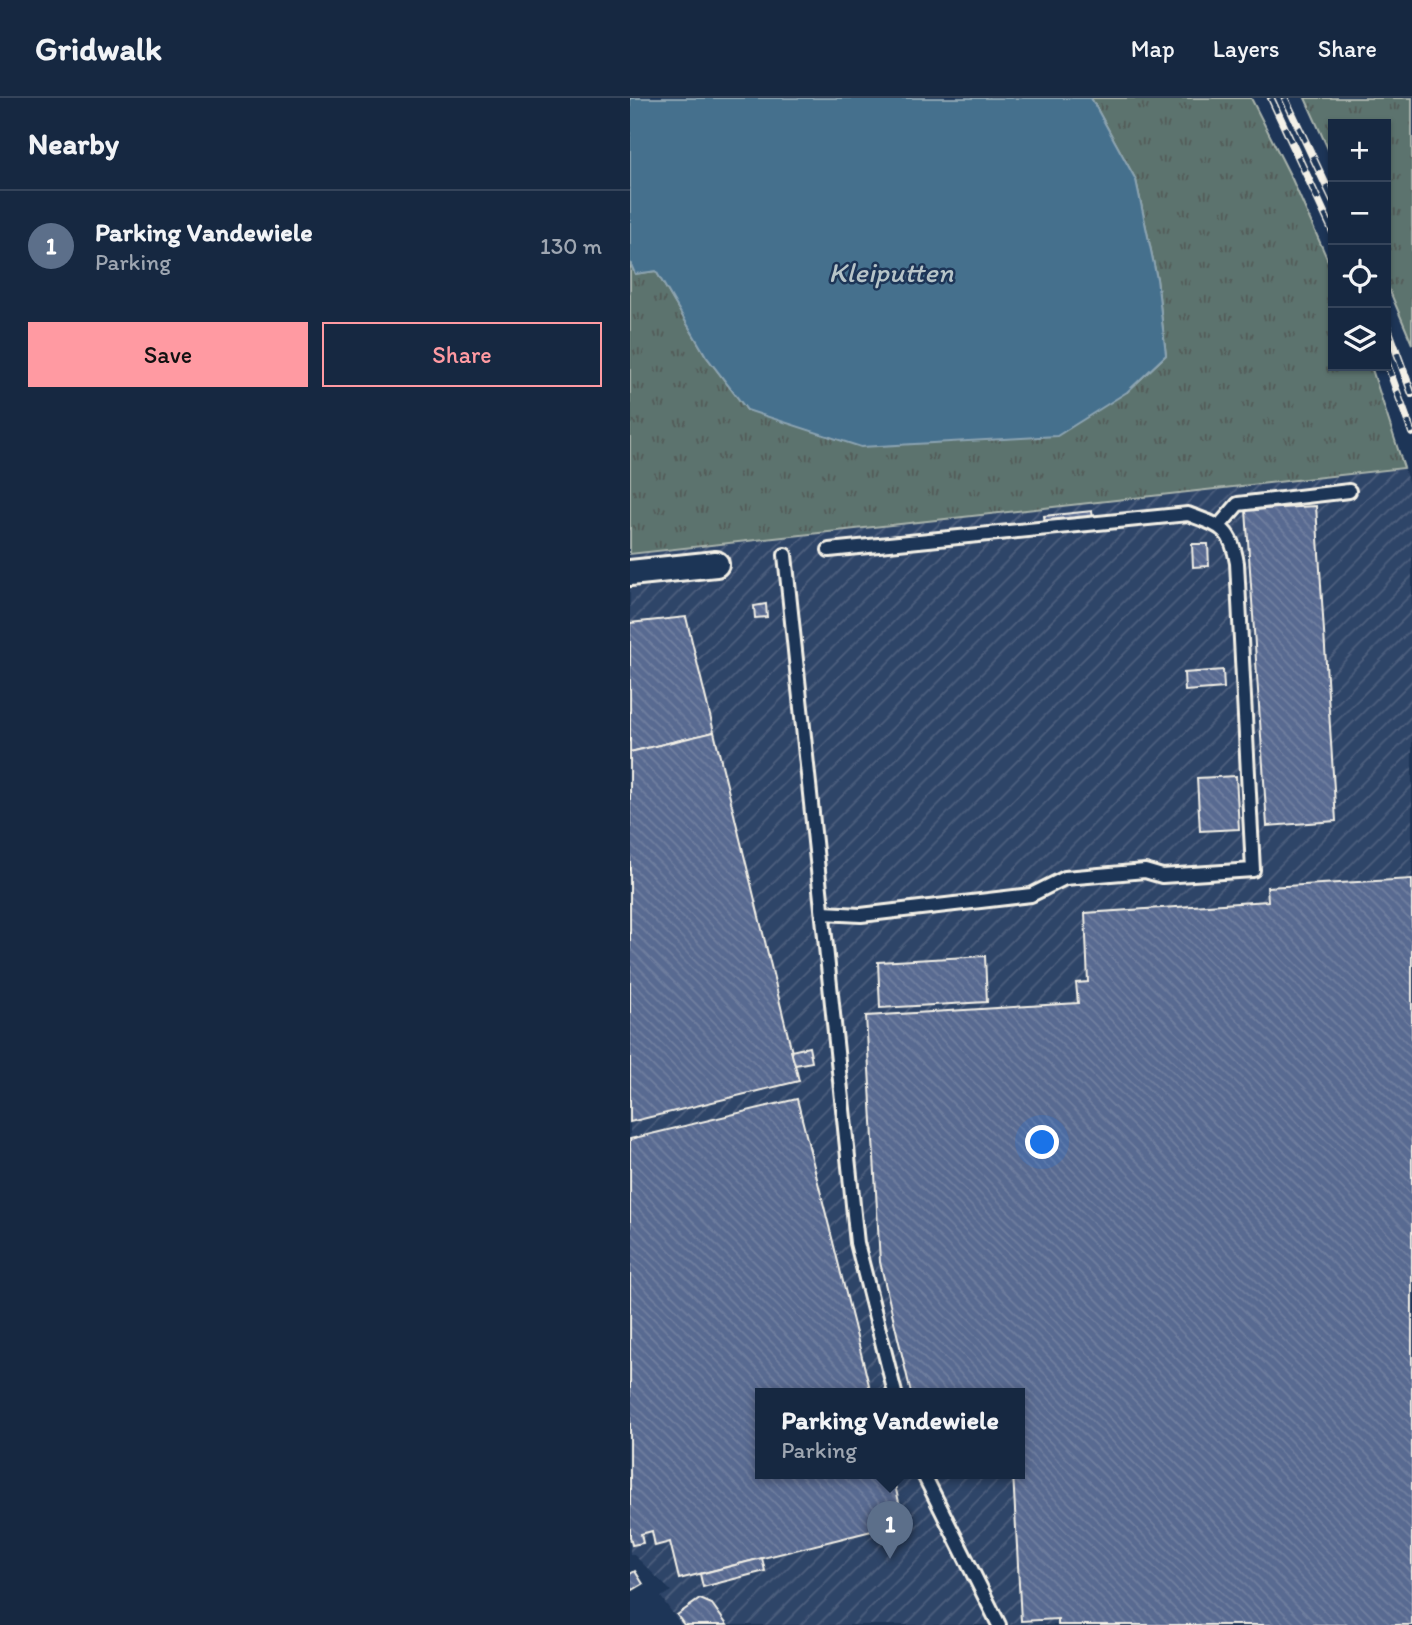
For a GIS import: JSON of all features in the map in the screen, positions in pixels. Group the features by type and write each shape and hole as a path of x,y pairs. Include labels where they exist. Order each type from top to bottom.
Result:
{"street":[{"path":"630,573 716,564"}],"lane":[{"path":"1219,526 1238,504 1349,491"},
{"path":"823,913 861,915 1031,895 1065,878 1145,871 1162,876 1254,870 1237,563 1233,541 1219,526 1188,514 829,550"},
{"path":"785,555 857,1243 894,1388"},
{"path":"926,1479 999,1625"}],"shaded area":[{"path":"1404,468 1412,495 1412,1625 681,1625 661,1597 671,1591 633,1554 630,1555 630,554"}],"green space":[{"path":"1091,98 1251,98 1292,179 1328,261 1328,371 1373,371 1404,468 630,554 630,262 635,274 656,271 706,356 747,410 1127,392 1166,355 1157,279 1136,180"},
{"path":"1305,98 1412,98 1412,344 1391,294 1391,119 1328,119 1328,149"}],"water":[{"name":"Kleiputten","path":"630,98 1091,98 1136,180 1157,279 1166,355 1127,392 1057,436 861,447 747,410 706,356 656,271 635,274 630,262"}],"building":[{"path":"1316,506 1336,821 1267,826 1246,510"},
{"path":"1092,511 1093,519 1045,524 1044,516"},
{"path":"1192,544 1208,544 1209,566 1193,567"},
{"path":"766,604 767,617 755,618 754,606"},
{"path":"686,617 714,732 630,752 630,623"},
{"path":"1223,670 1224,688 1185,691 1184,673"},
{"path":"714,732 799,1081 630,1122 630,752"},
{"path":"1236,776 1239,829 1200,831 1197,778"},
{"path":"1412,879 1412,1625 1058,1625 1058,1619 1021,1621 1013,1479 1025,1479 1025,1388 910,1388 880,1262 866,1016 1078,1003 1076,983 1088,982 1085,913 1268,901 1267,887"},
{"path":"985,956 987,1002 880,1008 878,962"},
{"path":"809,1047 812,1062 795,1065 791,1051"},
{"path":"797,1099 870,1388 755,1388 755,1479 893,1479 904,1523 679,1579 670,1542 655,1546 652,1531 641,1534 643,1543 632,1545 630,1139"},
{"path":"762,1558 765,1571 703,1587 700,1574"},
{"path":"635,1571 643,1584 633,1590 630,1574"},
{"path":"700,1599 712,1604 727,1625 684,1625 677,1615"}],"railway":[{"path":"1271,98 1328,221"},
{"path":"1285,98 1328,189"},
{"path":"1391,337 1412,394"},
{"path":"1390,371 1412,433"}],"place":[{"name":"Parking Vandewiele","path":"890,1559"}]}
